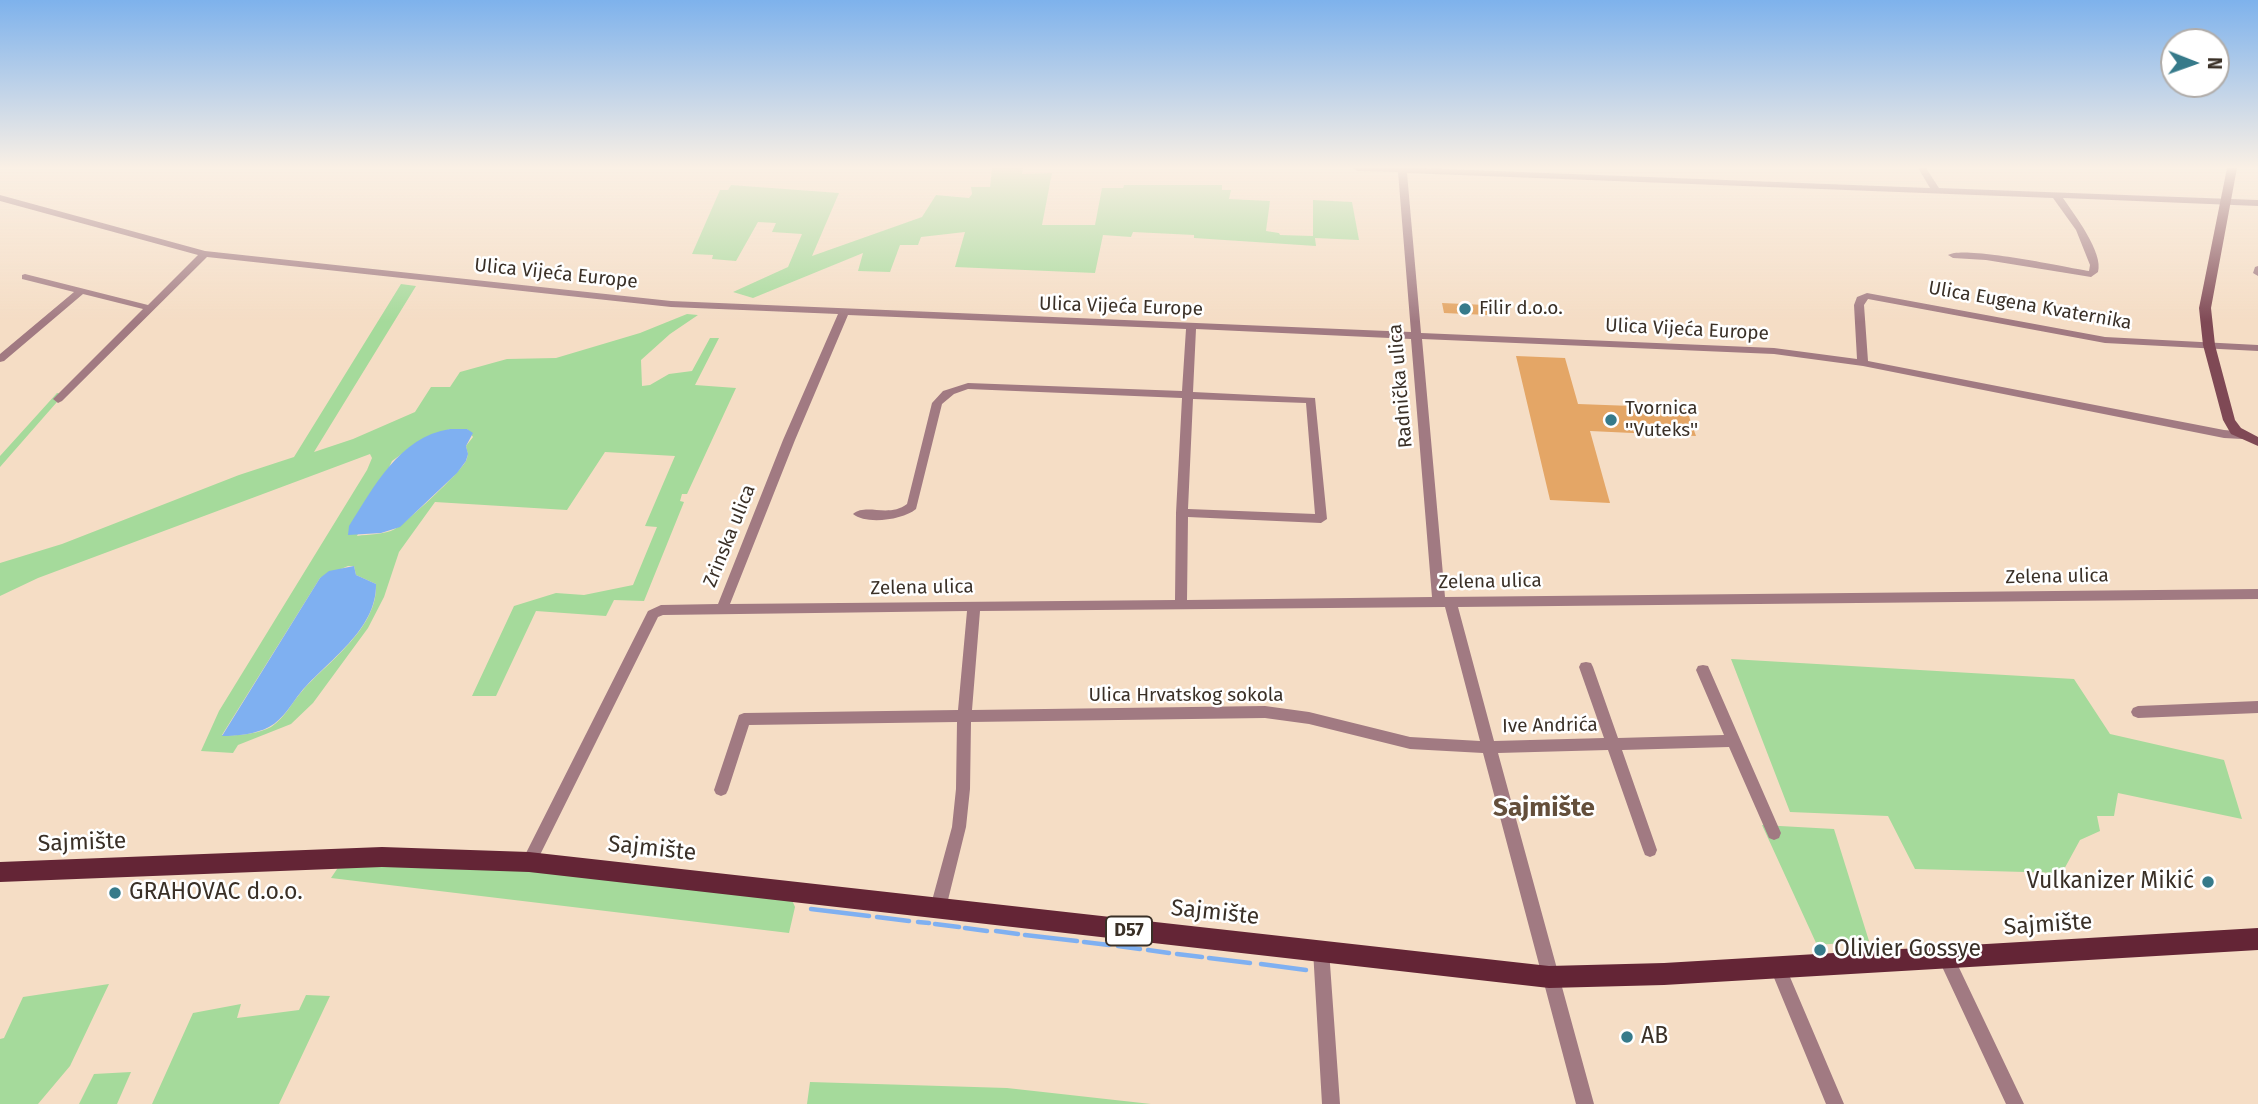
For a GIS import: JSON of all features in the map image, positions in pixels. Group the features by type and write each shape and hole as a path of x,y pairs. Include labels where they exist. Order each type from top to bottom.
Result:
{"main road":[{"path":"2222,220 2205,308 2209,345 2229,420 2242,435 2258,442"},
{"name":"Sajmište","path":"0,872 382,857 529,862 1549,977 1611,977 2258,939"}],"street":[{"name":"Ulica Vijeća Europe","path":"79,220 205,254 671,304 1774,351 1863,363 2224,434 2242,435"},
{"name":"Radnička ulica","path":"1406,220 1444,602 1488,747 1584,1104"},
{"path":"1953,255 1986,257 2091,274 2095,265 2081,230 2074,220"},
{"path":"58,399 205,254"},
{"path":"24,277 150,308"},
{"path":"0,359 81,291"},
{"name":"Ulica Eugena Kvaternika","path":"1863,363 1859,305 1861,299 1867,296 2105,340 2258,348"},
{"name":"Zrinska ulica","path":"529,862 653,614 660,610 722,609 789,440 844,313"},
{"path":"1181,604 1182,513 1191,327"},
{"path":"859,514 897,515 912,506 937,403 948,392 958,388 968,386 1311,400 1321,519 1182,513"},
{"name":"Zelena ulica","path":"722,609 2258,594"},
{"path":"938,908 959,827 964,789 964,718 974,606"},
{"name":"Ive Andrića","path":"1586,667 1650,850"},
{"path":"1703,670 1774,834"},
{"path":"2138,712 2258,707"},
{"name":"Ulica Hrvatskog sokola","path":"720,790 744,719 1265,712 1310,718 1410,743 1488,747"},
{"name":"Ive Andrića","path":"1488,747 1733,741"},
{"path":"1321,950 1331,1104"},
{"path":"1946,958 2015,1104"},
{"path":"1778,968 1835,1104"}],"green space":[{"path":"707,220 828,220 812,256 915,220 1043,220 1042,225 1095,225 1096,220 1268,220 1266,231 1280,235 1313,236 1313,220 1355,220 1359,240 1315,238 1316,246 1194,238 1194,235 1133,232 1131,237 1103,235 1095,273 955,267 965,232 921,237 918,245 900,245 890,272 858,271 863,253 753,298 733,292 788,267 802,234 772,232 776,223 758,222 736,261 712,259 713,255 692,254"},
{"path":"401,284 416,286 314,452 353,439 415,412 431,387 450,387 460,372 507,359 556,358 640,333 687,314 698,315 670,334 641,360 642,386 650,385 669,374 692,371 710,338 719,338 695,385 736,388 687,494 682,494 680,501 684,502 644,601 614,600 606,616 536,611 496,696 472,696 514,606 556,593 584,595 633,585 657,527 645,526 675,456 605,452 567,510 435,502 399,552 384,597 368,628 313,703 291,724 238,745 233,753 201,751 219,711 367,470 372,458 370,454 38,578 0,596 0,563 62,544 239,475 294,457","holes":["450,429 467,429 473,437 466,446 467,457 461,467 395,529 357,536 392,461 418,442","354,566 356,575 376,584 375,600 361,629 271,727 254,733 222,735 320,578"]},
{"path":"57,393 64,394 0,467 0,456"},
{"path":"1731,659 2074,679 2110,734 2224,760 2242,819 2118,793 2114,816 2097,816 2100,831 2080,840 2062,873 1915,869 1888,816 1790,812"},
{"path":"1762,825 1834,829 1869,941 1817,945"},
{"path":"339,866 497,867 792,900 795,907 789,933 331,878"},
{"path":"109,984 70,1066 38,1104 0,1104 0,1039 4,1038 23,997"},
{"path":"306,995 330,996 279,1104 152,1104 193,1013 241,1004 237,1018 299,1010"},
{"path":"131,1072 117,1104 79,1104 94,1074"},
{"path":"810,1082 1007,1088 1151,1104 807,1104"}],"water":[{"path":"450,429 467,429 473,433 466,446 466,461 457,473 400,527 381,533 348,535 349,526 378,480 402,453 432,434"},
{"path":"354,566 356,575 376,584 374,601 360,630 274,724 252,733 222,736 320,578 329,571"}],"building":[{"name":"Filir d.o.o.","path":"1442,303 1486,305 1488,315 1444,313"},
{"name":"Tvornica ''Vuteks''","path":"1516,356 1565,358 1578,404 1686,408 1696,436 1590,431 1610,503 1550,500"}],"waterway":[{"path":"811,909 869,916"},
{"path":"877,917 909,921"},
{"path":"918,922 929,923"},
{"path":"935,924 959,927"},
{"path":"965,928 987,931"},
{"path":"996,931 1018,934"},
{"path":"1025,935 1077,941"},
{"path":"1084,942 1109,945"},
{"path":"1118,946 1140,949"},
{"path":"1148,950 1169,953"},
{"path":"1177,954 1202,957"},
{"path":"1209,958 1250,963"},
{"path":"1261,964 1306,970"}],"place":[{"name":"Filir d.o.o.","path":"1465,309"},
{"name":"Tvornica ''Vuteks''","path":"1611,420"},
{"name":"Vulkanizer Mikić","path":"2208,882"},
{"name":"GRAHOVAC d.o.o.","path":"115,893"},
{"name":"Olivier Gossye","path":"1820,950"},
{"name":"AB","path":"1627,1037"}],"district":[{"name":"Sajmište","path":"1544,809"}]}
